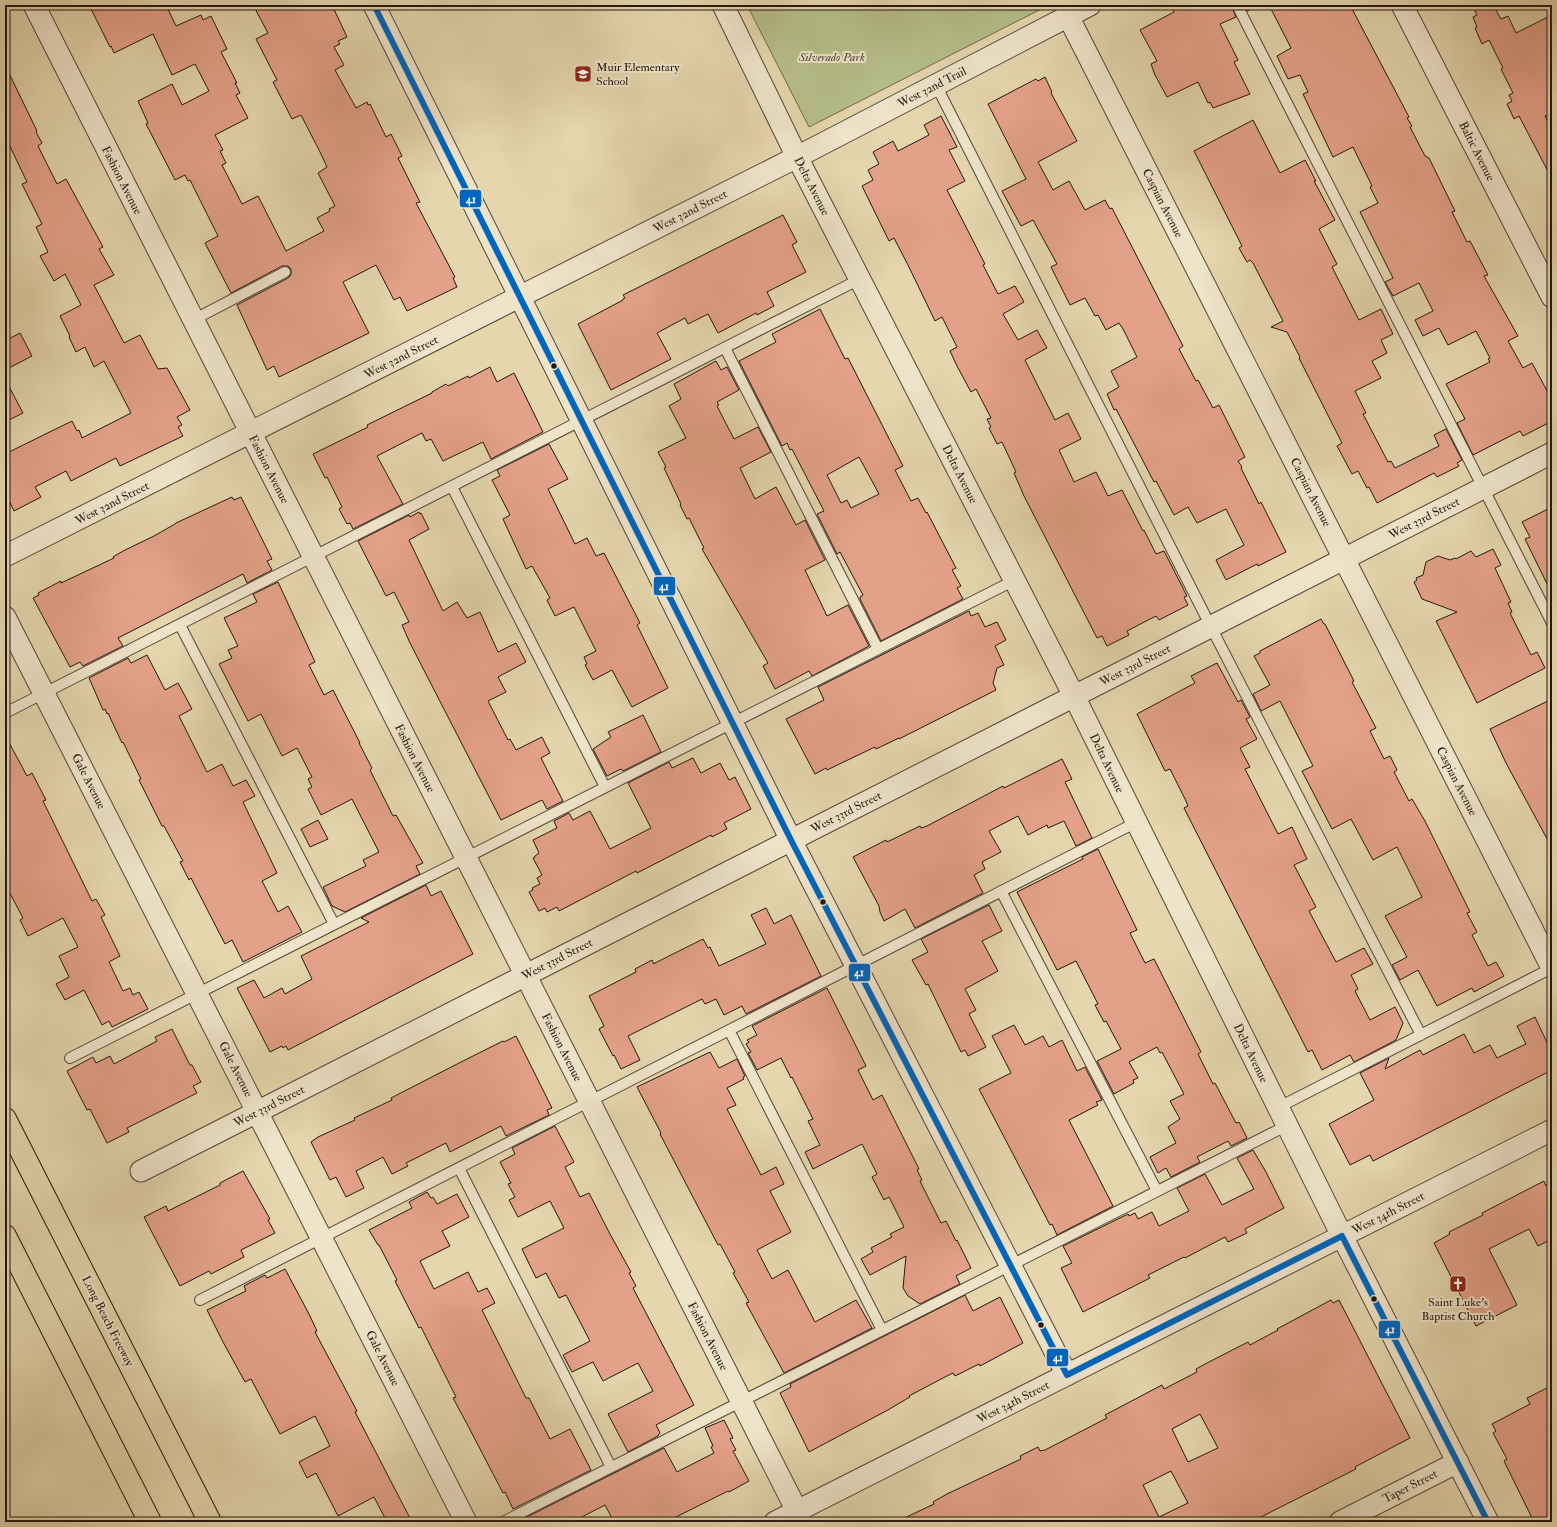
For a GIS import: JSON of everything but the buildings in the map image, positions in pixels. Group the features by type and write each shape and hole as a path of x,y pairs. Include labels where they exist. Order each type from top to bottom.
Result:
{"highway":[{"name":"Long Beach Freeway","path":"5,1119 210,1522"},
{"path":"5,1236 150,1522"}],"street":[{"name":"Fashion Avenue","path":"34,5 797,1511"},
{"path":"374,5 521,296 791,840 1067,1375"},
{"name":"Delta Avenue","path":"723,5 797,157 1074,696 1342,1236 1488,1522"},
{"path":"1068,16 1090,5"},
{"name":"Baltic Avenue","path":"1402,5 1552,297"},
{"name":"West 32nd Trail","path":"797,157 1068,16"},
{"name":"Caspian Avenue","path":"1068,16 1552,968"},
{"name":"West 32nd Street","path":"5,556 797,157"},
{"name":"West 33rd Street","path":"141,1171 1552,453"},
{"name":"Gale Avenue","path":"5,616 466,1522"},
{"name":"West 34th Street","path":"775,1522 1342,1236 1551,1133"},
{"name":"Taper Street","path":"1340,1522 1458,1462"}],"lane":[{"path":"1237,5 1552,623"},
{"path":"936,85 1211,627 1421,1035"},
{"path":"193,320 285,272"},
{"path":"5,713 860,280"},
{"path":"725,348 878,649"},
{"path":"452,487 605,787"},
{"path":"70,1058 1015,580"},
{"path":"180,624 334,924"},
{"path":"200,1300 1137,822"},
{"path":"1002,891 1157,1191"},
{"path":"503,1522 1157,1191 1421,1035 1552,968"},
{"path":"729,1030 882,1330"},
{"path":"459,1168 611,1467"}],"green space":[{"name":"Silverado Park","path":"747,5 1049,5 809,127"}],"transit line":[{"name":"41","path":"374,5 791,840 1067,1375 1342,1236 1488,1522"}],"place":[{"name":"Muir Elementary School","path":"583,74"},
{"name":"Saint Luke's Baptist Church","path":"1458,1284"}]}
